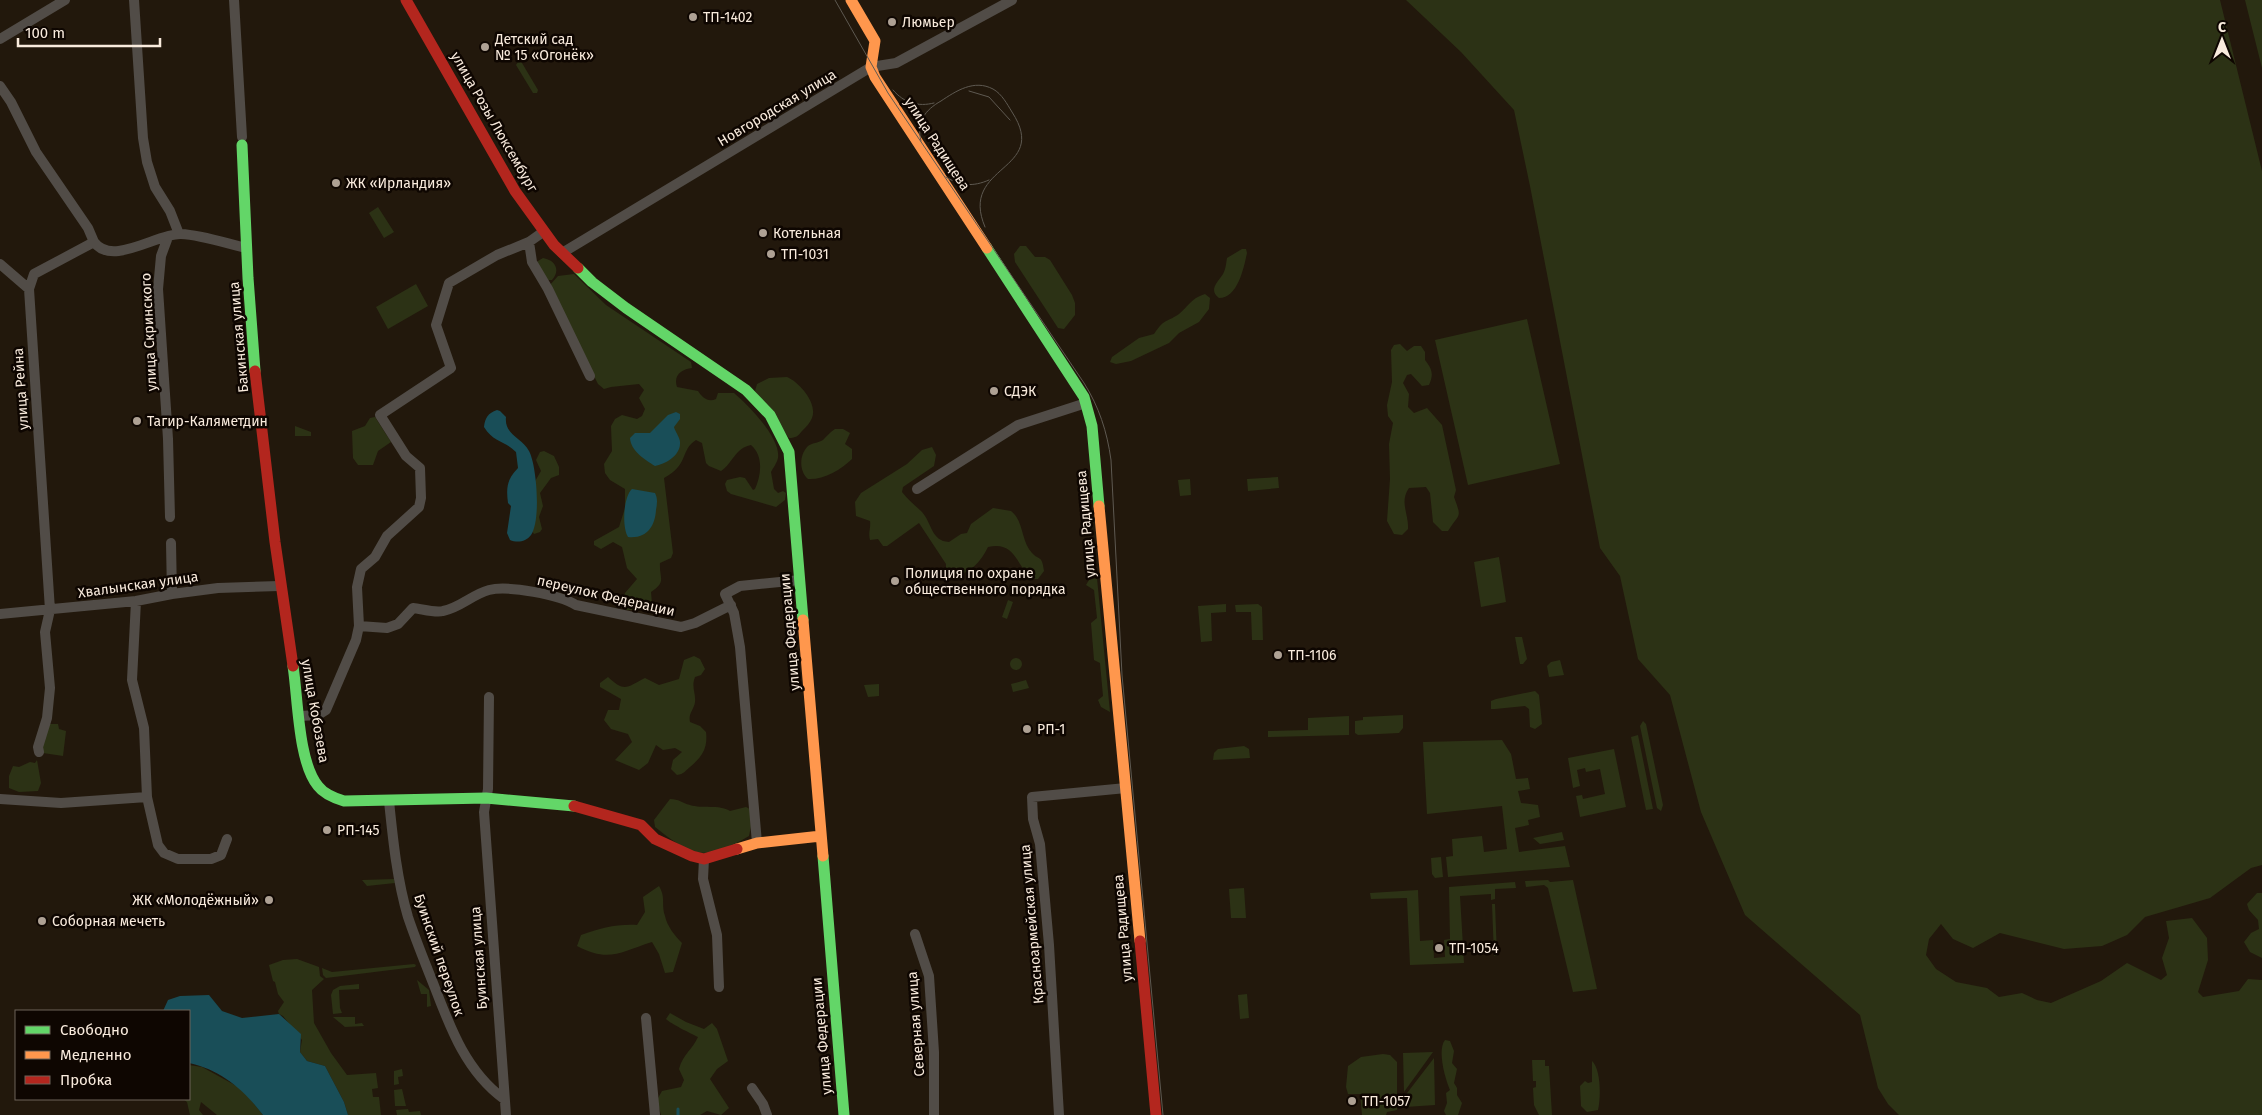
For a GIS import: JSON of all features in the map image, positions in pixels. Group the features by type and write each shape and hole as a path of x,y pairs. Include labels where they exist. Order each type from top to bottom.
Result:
{"street":[{"path":"0,38 65,0"},
{"path":"134,0 143,138 147,162 156,187 170,211 174,235"},
{"name":"Бакинская улица","path":"234,0 246,248 268,495 279,586"},
{"name":"улица Розы Люксембург","path":"406,0 516,191 543,232 562,253"},
{"path":"851,0 875,41 871,67"},
{"name":"Новгородская улица","path":"562,253 871,67 896,63 1012,0"},
{"name":"улица Радищева","path":"871,67 1084,397 1086,403 1092,426 1156,1115"},
{"path":"0,86 11,102 36,152 88,228 94,242 103,250 116,252 174,235 246,248"},
{"path":"300,716 318,715 326,710 356,640 359,626 357,587 361,570 375,557 387,536 419,507 421,498 420,468 406,456 380,414 451,368 436,324 448,283 497,255 529,242 543,232"},
{"name":"улица Скринского","path":"170,517 168,439 158,289 161,256 174,235"},
{"path":"0,264 29,289 34,274 94,242"},
{"path":"529,242 532,262 548,289 590,376"},
{"name":"улица Федерации","path":"562,253 592,282 626,308 746,390 770,415 781,432 789,452 792,470 844,1115"},
{"name":"улица Рейна","path":"29,289 50,610 45,632 50,688 47,718 38,747 39,752"},
{"path":"917,489 1018,425 1086,403"},
{"path":"171,543 172,594"},
{"path":"756,843 740,647 734,613 725,594 740,586 800,580"},
{"name":"Хвалынская улица","path":"0,614 136,601 218,588 279,586"},
{"name":"улица Кобозева","path":"279,586 308,763 316,784 321,790 328,796 344,801 486,798"},
{"name":"переулок Федерации","path":"359,626 387,628 398,624 413,608 442,612 483,592 500,589 560,597 584,607 681,627 695,623 730,605"},
{"path":"136,601 132,680 144,728 147,797 158,845 164,853 178,859 211,860 221,855 227,839"},
{"name":"Буинская улица","path":"488,697 488,789 484,821 506,1115"},
{"name":"Красноармейская улица","path":"1060,1115 1040,844 1033,819 1032,797 1126,788"},
{"path":"0,799 61,803 147,797"},
{"path":"486,798 554,804 607,814 641,825 655,839 692,856 704,859 756,843 821,836"},
{"name":"Буинский переулок","path":"389,801 396,859 408,917 449,1024 464,1056 489,1088 504,1099"},
{"path":"704,859 703,880 717,934 719,987"},
{"name":"Северная улица","path":"915,934 929,976 934,1052 934,1115"},
{"path":"646,1018 655,1115"},
{"path":"752,1088 763,1104 767,1115"}],"green space":[{"path":"1406,0 2220,0 2262,171 2262,865 2251,868 2210,898 2145,917 2127,935 2102,946 2064,949 2000,933 1973,948 1953,939 1941,924 1929,939 1926,955 1936,969 1956,982 1987,988 1999,997 2022,993 2037,1000 2051,1003 2101,981 2127,963 2161,980 2167,975 2162,958 2169,938 2166,921 2192,918 2207,938 2208,960 2198,992 2203,997 2239,991 2248,979 2262,980 2262,1115 1899,1115 1888,1104 1878,1088 1860,1015 1745,915 1701,812 1670,695 1638,659 1620,576 1600,548 1514,110 1461,52"},
{"path":"2245,0 2262,0 2262,68"},
{"path":"518,62 522,63 538,90 537,93 533,93 516,65"},
{"path":"378,207 394,232 384,238 369,213"},
{"path":"1020,246 1026,246 1035,257 1045,257 1050,260 1072,295 1075,303 1075,315 1064,329 1058,328 1015,262 1014,254"},
{"path":"1242,249 1246,249 1247,253 1239,281 1231,293 1226,297 1219,298 1214,289 1224,272 1227,258"},
{"path":"543,258 551,261 555,266 556,273 552,280 548,280 537,266 538,261"},
{"path":"574,274 606,305 691,362 692,368 682,371 677,376 677,387 698,391 708,400 716,399 718,393 734,393 762,422 778,450 778,458 771,472 774,489 778,493 783,491 786,493 785,500 776,507 731,494 727,491 725,484 727,480 740,477 745,478 753,490 755,489 759,478 760,460 751,445 741,449 721,471 706,463 702,443 696,440 691,444 681,463 672,473 664,478 673,553 671,558 660,563 661,582 651,592 652,604 644,610 626,610 621,604 625,593 637,579 627,568 622,547 613,542 601,549 594,545 594,541 619,527 625,508 625,489 610,480 605,473 604,464 612,451 611,426 615,419 622,415 637,419 642,416 645,409 639,398 644,390 639,384 604,389 598,384 549,286 558,276"},
{"path":"416,284 428,306 388,329 376,307"},
{"path":"1205,294 1210,298 1209,309 1199,322 1179,333 1169,343 1131,361 1116,364 1110,362 1112,357 1139,338 1154,334 1163,323 1179,314 1196,298"},
{"path":"1527,319 1560,464 1468,485 1435,340"},
{"path":"1400,344 1407,351 1414,346 1421,346 1425,352 1425,360 1432,372 1429,385 1422,386 1411,374 1407,375 1403,383 1409,394 1408,407 1414,413 1427,408 1442,425 1456,490 1454,497 1459,512 1448,531 1442,531 1433,522 1430,493 1426,487 1409,488 1406,493 1405,503 1408,529 1402,535 1394,534 1387,521 1390,479 1389,444 1393,423 1388,416 1387,405 1392,382 1391,350 1394,345"},
{"path":"787,377 802,388 810,400 813,412 808,425 798,435 791,438 789,438 755,391 757,384 769,378"},
{"path":"375,417 391,442 378,451 373,465 358,465 353,458 352,431 365,426 370,418"},
{"path":"295,426 311,432 311,436 295,436"},
{"path":"835,429 843,429 850,433 845,444 852,449 852,459 843,467 820,478 808,479 803,472 801,463 805,450 808,446 823,440"},
{"path":"932,447 936,455 934,466 903,487 902,492 922,512 935,535 943,541 949,542 961,534 967,533 971,524 993,508 1011,511 1018,520 1028,548 1042,562 1044,571 1038,579 1031,579 1010,551 1004,547 997,546 988,547 982,558 974,566 953,577 946,573 946,564 919,523 887,546 883,546 878,539 870,540 870,521 856,516 855,502 861,493 907,464 922,450"},
{"path":"544,451 554,456 559,467 559,475 551,478 540,493 543,506 539,517 542,529 534,534 532,531 534,483 541,471 536,460 540,452"},
{"path":"1278,477 1279,488 1248,491 1247,479"},
{"path":"1190,479 1191,495 1180,496 1178,480"},
{"path":"1499,557 1506,602 1481,607 1474,562"},
{"path":"1097,578 1110,712 1101,707 1098,700 1103,696 1100,663 1094,660 1091,623 1097,618 1094,590 1086,585 1089,580"},
{"path":"1008,600 1013,602 1007,619 1002,617"},
{"path":"1226,604 1226,612 1211,613 1212,641 1201,642 1198,606"},
{"path":"1258,604 1262,607 1263,640 1252,640 1251,612 1236,612 1235,605"},
{"path":"1515,637 1522,637 1527,659 1523,664 1520,664"},
{"path":"694,656 700,659 705,669 701,675 695,677 695,702 690,714 690,722 700,726 706,732 706,743 701,756 684,772 677,775 671,769 673,760 682,752 675,748 663,750 656,745 648,763 639,770 615,760 632,742 628,734 611,729 604,720 608,710 619,710 621,699 600,687 600,683 608,677 618,685 626,687 645,678 659,685 679,679 684,660"},
{"path":"1014,658 1018,658 1022,664 1018,670 1014,670 1010,666 1010,662"},
{"path":"1560,660 1564,675 1549,677 1547,666 1551,662"},
{"path":"1026,680 1029,688 1013,692 1011,684"},
{"path":"879,684 879,696 868,697 864,685"},
{"path":"1535,691 1539,695 1542,724 1535,729 1530,727 1529,709 1525,706 1491,709 1491,701"},
{"path":"1403,715 1403,728 1399,733 1358,735 1355,733 1355,721 1363,720 1363,717"},
{"path":"1349,716 1349,735 1268,737 1268,731 1308,730 1308,718"},
{"path":"1643,721 1646,724 1663,805 1661,811 1657,808 1640,726"},
{"path":"49,724 58,724 59,729 66,731 63,756 43,753 42,743"},
{"path":"1638,735 1653,809 1646,810 1631,737"},
{"path":"1502,740 1511,754 1516,779 1528,778 1530,789 1518,791 1521,803 1538,805 1540,817 1528,820 1529,825 1515,828 1519,852 1565,846 1570,867 1448,877 1446,857 1453,856 1452,839 1482,836 1484,852 1507,849 1502,806 1427,814 1423,742"},
{"path":"1244,746 1249,749 1250,758 1213,760 1214,753 1218,749"},
{"path":"1614,749 1626,807 1580,817 1576,796 1582,795 1583,799 1605,794 1600,769 1586,772 1585,768 1577,770 1580,786 1573,788 1568,758"},
{"path":"37,760 41,783 38,791 19,792 9,788 9,776 13,766 19,767 30,762 35,763"},
{"path":"670,799 695,806 721,808 730,811 746,807 750,809 751,826 749,836 721,850 700,853 690,850 655,827 654,820"},
{"path":"1562,832 1564,840 1540,844 1533,838"},
{"path":"1441,857 1443,877 1435,878 1432,874 1431,858"},
{"path":"394,879 395,883 367,886 362,880"},
{"path":"1548,880 1550,882 1573,880 1597,989 1573,992 1548,888 1544,885 1526,887 1525,881"},
{"path":"1515,882 1516,888 1495,889 1495,899 1491,900 1491,894 1460,896 1464,963 1410,965 1407,898 1371,899 1370,893 1418,890 1420,941 1433,940 1434,958 1445,957 1444,940 1450,939 1449,887"},
{"path":"659,886 666,920 682,943 673,972 665,973 659,954 652,942 623,952 606,955 588,951 577,946 581,935 595,930 622,925 637,925 645,912 643,897"},
{"path":"1244,888 1246,918 1231,918 1229,889"},
{"path":"2257,893 2262,893 2262,958 2250,952 2244,942 2251,933 2259,929 2258,920 2249,910 2247,904"},
{"path":"1492,904 1495,904 1497,956 1494,956"},
{"path":"297,959 319,967 320,976 324,979 312,990 314,1023 331,1053 347,1075 376,1073 378,1088 372,1089 373,1097 379,1097 381,1115 348,1115 344,1102 325,1066 307,1061 300,1052 302,1040 283,1016 279,1014 278,1011 284,1002 278,994 269,965 283,960"},
{"path":"416,965 415,967 326,978 323,975 322,968 332,972"},
{"path":"417,980 429,990 431,1006 427,1007 427,994 421,994"},
{"path":"359,984 359,989 339,990 342,1013 333,1014 331,995 333,990 340,986"},
{"path":"1247,994 1249,1018 1240,1019 1238,995"},
{"path":"670,1013 704,1029 712,1023 717,1029 728,1061 717,1069 710,1079 729,1108 721,1115 707,1111 700,1115 661,1115 657,1100 662,1091 681,1087 684,1080 679,1069 698,1037 666,1019"},
{"path":"333,1017 355,1017 355,1024 362,1023 364,1026 345,1027"},
{"path":"1445,1040 1450,1041 1454,1051 1452,1063 1457,1069 1454,1083 1457,1088 1457,1095 1462,1103 1458,1115 1446,1115 1444,1111 1447,1103 1446,1093 1450,1090 1444,1072 1442,1057"},
{"path":"1433,1052 1404,1092 1403,1053"},
{"path":"1390,1055 1397,1062 1397,1110 1387,1112 1386,1115 1362,1115 1360,1094 1348,1094 1346,1087 1348,1066 1361,1057"},
{"path":"1434,1058 1435,1105 1405,1107 1404,1097"},
{"path":"1532,1060 1545,1060 1545,1066 1549,1066 1552,1115 1539,1115 1534,1105 1533,1088 1536,1087 1536,1081 1533,1081"},
{"path":"1592,1061 1599,1077 1599,1105 1598,1110 1587,1112 1581,1106 1580,1086 1585,1081 1588,1083 1592,1082"},
{"path":"190,1065 202,1067 242,1089 263,1115 217,1115 201,1102 199,1110 203,1115 190,1115 187,1102 184,1100 190,1100"},
{"path":"402,1069 403,1076 398,1077 399,1084 394,1085 394,1071"},
{"path":"402,1089 406,1106 395,1106 394,1090"},
{"path":"408,1109 409,1112 420,1111 421,1115 397,1115 396,1110"}],"water":[{"path":"497,410 506,417 506,423 511,432 526,446 532,458 534,468 537,493 536,518 531,535 521,541 510,540 507,533 511,506 508,503 507,488 509,480 518,468 516,452 495,439 484,427 487,416"},
{"path":"676,412 680,414 680,419 674,427 680,440 680,447 672,458 655,466 635,451 630,438 635,433 650,433 668,415"},
{"path":"632,489 655,493 657,504 654,521 649,530 640,536 628,537 624,513 629,493"},
{"path":"209,995 222,1011 242,1018 279,1014 301,1034 300,1052 307,1061 325,1066 344,1102 348,1115 263,1115 248,1097 230,1082 211,1070 190,1063 190,1010 163,1010 168,1000 180,996"}],"waterway":[{"path":"678,1109 678,1115"}],"tram line":[{"path":"835,0 888,93 1084,383 1094,401 1105,429 1111,460 1122,675 1163,1115"},
{"path":"921,141 920,128 923,117 930,108 959,90 972,86 986,86 996,91 1004,99 1021,132 1020,146 1013,158 983,191 980,206 985,227"},
{"path":"893,90 902,98 912,103 934,103"},
{"path":"969,91 989,97 1010,120"},
{"path":"946,177 956,182 967,184 978,184 989,180"}],"traffic: fast":[{"path":"242,145 248,278 255,371"},
{"path":"987,248 1084,397 1092,426 1099,506"},
{"path":"578,268 592,282 626,308 746,390 770,415 789,452 803,620"},
{"path":"293,666 300,729 306,762 318,786 329,795 344,801 486,798 574,806"},
{"path":"823,856 844,1115"}],"traffic: slow":[{"path":"851,0 875,41 871,67 875,77 987,248"},
{"path":"1099,506 1140,941"},
{"path":"803,620 823,856"},
{"path":"737,849 757,843 821,836"}],"traffic: jam":[{"path":"406,0 515,191 554,245 578,268"},
{"path":"255,371 275,542 293,666"},
{"path":"574,806 641,825 655,839 692,856 704,859 737,849"},
{"path":"1140,941 1156,1115"}],"place":[{"name":"ТП-1402","path":"693,17"},
{"name":"Люмьер","path":"892,22"},
{"name":"Детский сад № 15 «Огонёк»","path":"485,47"},
{"name":"ЖК «Ирландия»","path":"336,183"},
{"name":"Котельная","path":"763,233"},
{"name":"ТП-1031","path":"771,254"},
{"name":"СДЭК","path":"994,391"},
{"name":"Тагир-Каляметдин","path":"137,421"},
{"name":"Полиция по охране общественного порядка","path":"895,581"},
{"name":"ТП-1106","path":"1278,655"},
{"name":"РП-1","path":"1027,729"},
{"name":"РП-145","path":"327,830"},
{"name":"ЖК «Молодёжный»","path":"269,900"},
{"name":"Соборная мечеть","path":"42,921"},
{"name":"ТП-1054","path":"1439,948"},
{"name":"ТП-1057","path":"1352,1101"}]}
